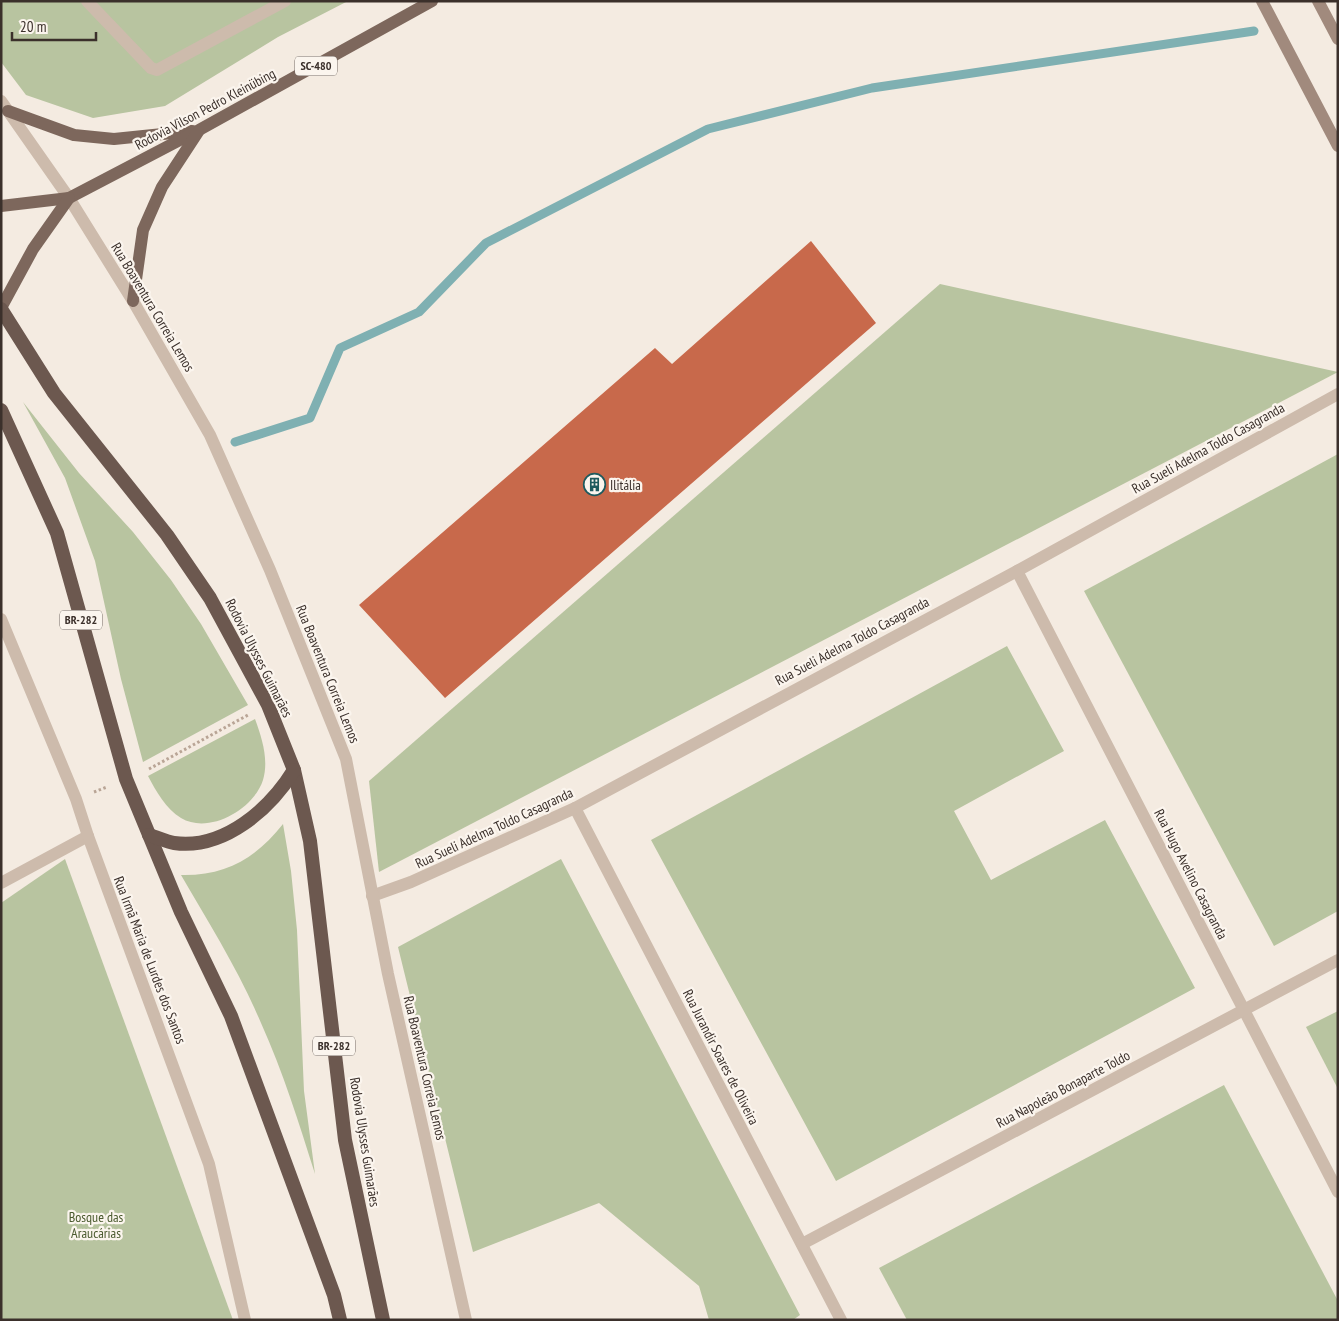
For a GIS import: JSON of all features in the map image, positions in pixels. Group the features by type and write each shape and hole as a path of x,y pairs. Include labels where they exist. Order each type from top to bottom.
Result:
{"highway":[{"name":"Rodovia Ulysses Guimarães","path":"1,309 54,393 166,535 210,598 268,705 294,770 310,841 346,1140 383,1320"},
{"name":"BR-282","path":"1,410 57,534 126,779 182,912 231,1016 331,1286 340,1320"},
{"path":"149,834 174,844 196,842 224,834 249,821 266,807 283,789 294,770"}],"main road":[{"name":"Rodovia Vilson Pedro Kleinübing","path":"1,206 69,198 200,130 432,1"},
{"path":"1262,1 1338,146"},
{"path":"1318,1 1338,39"},
{"path":"5,106 74,136 114,139 200,130"},
{"path":"133,301 143,230 162,187 200,130"},
{"name":"Rodovia Vilson Pedro Kleinübing","path":"1,309 33,249 69,198"}],"street":[{"path":"87,1 151,68 157,70 285,1"},
{"name":"Rua Boaventura Correia Lemos","path":"5,106 69,198 133,301 210,435 346,759 372,896 466,1320"},
{"name":"Rua Sueli Adelma Toldo Casagranda","path":"372,896 411,882 575,808 1017,571 1338,394"},
{"name":"Rua Hugo Avelino Casagranda","path":"1017,571 1338,1192"},
{"name":"Rua Irmã Maria de Lurdes dos Santos","path":"1,619 76,799 209,1164 245,1320"},
{"name":"Rua Jurandir Soares de Oliveira","path":"575,808 841,1320"},
{"path":"1,883 88,836"},
{"name":"Rua Napoleão Bonaparte Toldo","path":"802,1244 1338,960"}],"path":[{"path":"149,768 248,716"},
{"path":"94,792 111,786"}],"green space":[{"path":"1,1 348,1 278,37 165,106 93,118 26,95 1,62"},
{"path":"940,284 1338,372 379,872 369,781"},
{"path":"23,402 79,473 133,532 171,580 201,624 248,705 143,762 121,679 95,561 65,478"},
{"path":"1338,454 1338,911 1274,946 1084,591"},
{"path":"1007,646 1064,751 954,811 991,880 1105,820 1195,988 836,1181 651,840"},
{"path":"255,719 262,741 265,772 258,791 250,801 229,816 217,821 204,823 192,822 181,818 171,810 154,788 148,776"},
{"path":"283,824 291,871 297,930 304,1091 315,1174 284,1079 269,1041 243,985 181,875 212,872 239,863 262,846"},
{"name":"Bosque das Araucárias","path":"65,859 233,1320 1,1320 1,903"},
{"path":"561,859 800,1315 793,1320 709,1320 699,1286 599,1203 473,1252 398,947"},
{"path":"1338,1011 1338,1089 1306,1027"},
{"path":"1224,1085 1338,1301 1338,1320 907,1320 879,1268"}],"building":[{"name":"Ilitália","path":"811,241 876,323 445,698 359,605 655,348 672,364"}],"waterway":[{"path":"235,442 310,418 340,348 419,312 486,243 708,129 872,88 1254,31"}],"place":[{"name":"Ilitália","path":"594,485"}]}
